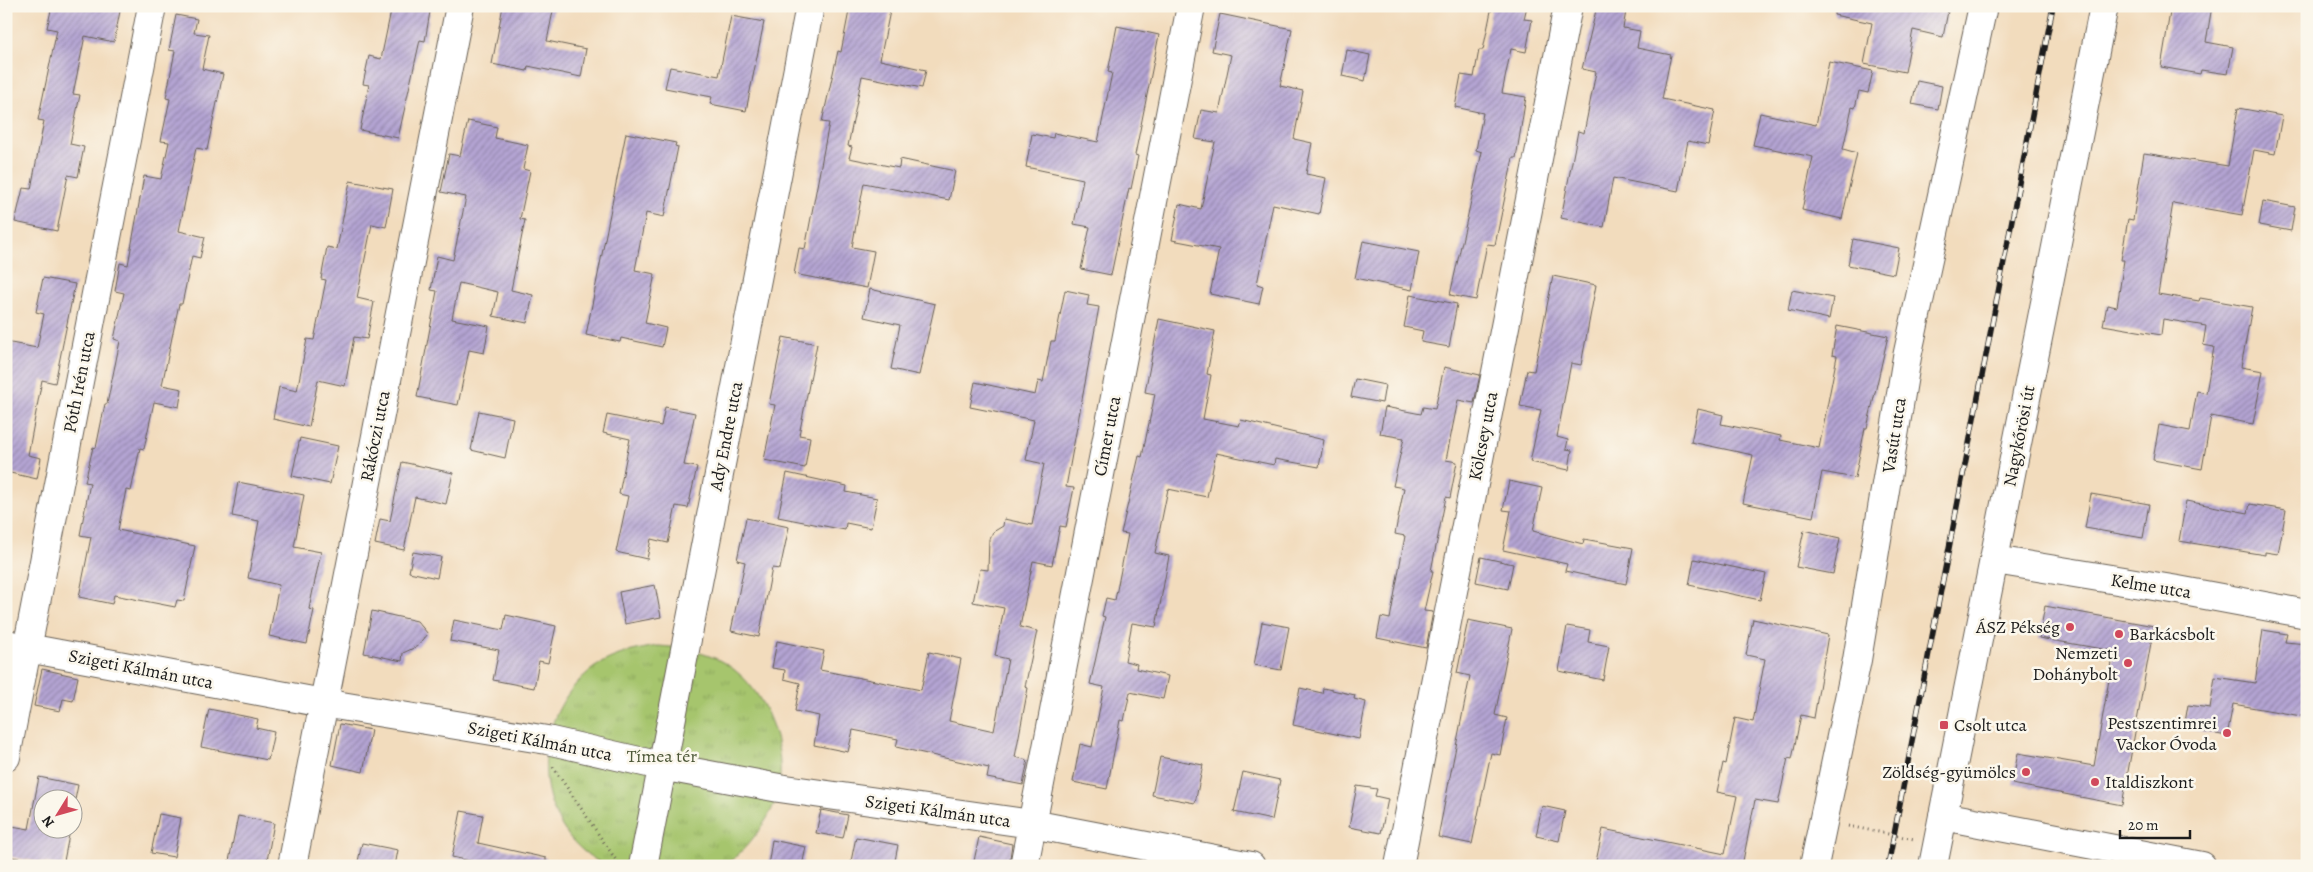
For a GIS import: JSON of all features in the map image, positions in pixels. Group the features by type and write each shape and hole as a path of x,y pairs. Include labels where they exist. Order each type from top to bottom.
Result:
{"street":[{"name":"Póth Irén utca","path":"6,757 17,646 152,6"},
{"name":"Rákóczi utca","path":"292,866 460,6"},
{"name":"Ady Endre utca","path":"643,866 810,6"},
{"name":"Címer utca","path":"1024,866 1191,6"},
{"name":"Kölcsey utca","path":"1399,866 1568,6"},
{"name":"Vasút utca","path":"1814,866 1857,660 1907,357 1983,6"},
{"name":"Nagykőrösi út","path":"1933,866 2104,6"},
{"name":"Kelme utca","path":"1994,560 2178,590 2307,614"},
{"name":"Szigeti Kálmán utca","path":"17,646 323,703 533,738 661,766 779,788 1032,824 1251,866"},
{"path":"1943,816 2202,866"}],"path":[{"path":"533,738 620,866"},
{"path":"1844,826 1921,841"}],"green space":[{"name":"Tímea tér","path":"658,646 681,648 703,654 717,659 733,669 747,681 758,696 768,713 774,731 779,750 780,769 779,787 775,802 772,810 749,843 732,860 724,865 679,867 603,864 579,847 562,826 551,801 546,774 547,747 554,720 567,695 586,674 611,658"}],"building":[{"path":"52,6 121,6 114,42 85,36 73,94 80,95 70,144 84,147 78,177 68,175 57,231 15,222 23,188 31,189 44,121 38,120 57,30 47,28"},
{"path":"392,6 431,6 425,41 420,40 398,138 360,130 369,85 363,84 369,56 381,59"},
{"path":"503,6 554,6 547,41 586,49 581,77 528,66 527,71 492,64"},
{"path":"850,6 891,6 880,60 926,70 922,88 862,76 848,146 852,147 849,158 899,168 900,159 955,171 949,200 864,183 852,247 874,251 867,288 794,274 799,248 805,249 829,123 822,122 838,51 841,52"},
{"path":"1492,6 1527,6 1524,19 1532,20 1526,52 1511,49 1502,93 1526,97 1516,158 1513,158 1495,245 1487,244 1476,300 1450,295 1482,152 1476,150 1483,113 1455,107 1461,75 1474,77 1479,50 1483,50"},
{"path":"1597,6 1627,6 1623,28 1640,31 1637,48 1671,55 1662,99 1715,110 1708,145 1688,141 1678,191 1613,178 1604,227 1561,218 1578,131 1584,133 1596,72 1582,69"},
{"path":"1835,6 1949,6 1943,37 1913,30 1905,72 1864,64 1872,23 1834,15"},
{"path":"2171,6 2212,6 2206,42 2233,47 2228,74 2201,70 2200,74 2161,67"},
{"path":"1220,14 1292,29 1280,86 1303,91 1294,139 1312,143 1306,174 1326,178 1319,214 1273,204 1257,284 1263,286 1259,304 1210,294 1219,249 1172,240 1179,204 1201,209 1215,142 1195,139 1201,110 1219,113 1231,55 1212,51"},
{"path":"176,15 197,19 194,33 209,35 202,69 223,74 207,150 196,148 179,231 205,237 200,258 192,256 182,304 179,304 162,385 182,389 179,407 154,402 144,449 140,448 131,491 126,490 118,530 195,546 184,601 177,600 175,607 114,595 112,604 79,597 91,537 80,535 90,483 85,482 93,447 96,448 105,404 107,404 120,341 114,339 124,293 115,291 120,263 128,265 144,176 161,179 169,142 161,141 170,99 166,98 175,51 169,50"},
{"path":"731,16 764,22 746,111 710,104 712,97 665,88 670,67 719,76"},
{"path":"1117,26 1159,35 1135,155 1138,156 1131,189 1129,188 1111,275 1081,269 1090,227 1074,224 1083,179 1026,167 1032,134 1053,138 1054,133 1098,142 1112,73 1108,72"},
{"path":"1347,50 1370,55 1365,81 1342,76"},
{"path":"1829,62 1873,71 1868,93 1859,91 1855,108 1852,107 1843,149 1857,153 1842,219 1802,210 1813,157 1753,145 1760,113 1816,125"},
{"path":"1917,81 1942,86 1938,109 1912,104"},
{"path":"2238,108 2282,116 2275,154 2254,150 2242,215 2173,203 2158,294 2199,301 2200,298 2252,307 2241,367 2263,371 2253,424 2211,416 2202,469 2153,460 2159,425 2190,431 2197,391 2206,393 2214,347 2203,345 2206,326 2163,319 2161,335 2103,325 2107,305 2117,307 2124,260 2121,260 2128,219 2133,220 2144,153 2228,166"},
{"path":"468,121 497,127 495,138 528,145 523,169 530,171 520,219 525,220 511,290 533,295 527,323 493,316 498,292 459,283 452,319 489,326 484,353 469,350 458,405 417,397 437,291 431,290 437,256 453,260 466,197 441,192 449,154 460,156"},
{"path":"626,133 676,143 675,146 678,147 664,217 646,213 635,270 655,274 645,323 666,328 662,347 621,338 620,342 586,335"},
{"path":"350,181 393,189 386,227 372,224 357,298 374,302 367,339 354,337 345,386 318,380 309,427 273,419 279,387 297,391 307,339 314,340 326,280 321,279 327,247 337,249"},
{"path":"2263,201 2295,207 2291,231 2259,225"},
{"path":"1853,239 1899,248 1894,274 1848,265"},
{"path":"1363,241 1419,252 1412,290 1355,278"},
{"path":"1553,276 1596,285 1581,365 1571,363 1557,437 1568,440 1566,449 1572,450 1569,470 1530,462 1541,410 1520,406 1527,370 1534,371"},
{"path":"43,278 75,284 55,383 42,380 28,455 41,458 37,479 6,472 6,342 37,348 44,314 36,312"},
{"path":"870,289 935,304 919,375 891,369 900,325 864,317"},
{"path":"1065,290 1089,295 1087,305 1099,307 1066,487 1074,488 1066,527 1060,526 1052,565 1033,561 1020,627 1037,631 1025,687 1028,688 1015,757 1028,760 1023,785 987,778 989,768 896,747 898,739 853,730 848,752 814,745 819,716 795,711 800,683 784,679 785,670 772,668 777,641 824,651 820,670 921,690 929,652 961,659 949,721 994,731 1008,659 995,656 1004,608 973,602 980,569 988,570 989,539 993,532 1003,526 1004,519 1032,525 1044,464 1026,460 1034,420 970,407 975,382 1035,395 1038,381 1043,382 1051,341 1055,341"},
{"path":"1792,290 1833,298 1829,319 1788,310"},
{"path":"1410,295 1457,304 1449,347 1421,342 1423,331 1404,327"},
{"path":"1159,319 1215,331 1207,374 1211,375 1203,419 1239,426 1241,420 1324,440 1319,467 1275,459 1274,465 1216,453 1207,497 1168,489 1155,553 1169,556 1156,627 1132,623 1125,661 1137,664 1136,669 1168,676 1163,699 1130,692 1124,721 1120,720 1107,789 1073,782 1080,744 1092,747 1104,687 1090,684 1105,617 1102,616 1106,598 1115,600 1128,534 1121,533 1139,456 1142,457 1155,394 1145,392"},
{"path":"1837,326 1888,336 1867,428 1865,428 1855,478 1822,472 1813,517 1743,503 1753,455 1691,442 1698,409 1723,415 1721,424 1781,436 1780,440 1819,448 1837,356 1832,355"},
{"path":"783,337 817,344 799,435 810,437 805,468 764,460 775,405 769,404"},
{"path":"1444,367 1480,375 1474,403 1458,400 1446,460 1457,462 1450,498 1446,497 1424,611 1433,612 1426,648 1377,638 1381,617 1390,619 1405,536 1395,534 1404,488 1393,486 1404,438 1380,434 1385,407 1421,414 1423,407 1435,409"},
{"path":"1355,379 1385,385 1382,403 1351,397"},
{"path":"665,407 695,413 684,465 697,467 688,508 676,506 668,543 651,539 647,559 616,552 628,496 619,494 630,439 603,433 607,415 661,426"},
{"path":"479,411 513,418 505,458 471,450"},
{"path":"300,438 338,446 330,484 292,476"},
{"path":"402,462 453,473 446,504 415,497 404,550 375,544 380,519 390,521"},
{"path":"787,473 847,486 846,492 877,498 871,528 846,523 845,530 778,517"},
{"path":"1509,481 1542,488 1533,531 1583,544 1584,539 1633,548 1626,584 1565,571 1567,564 1503,550 1511,511 1503,510"},
{"path":"238,482 304,495 294,547 321,552 309,609 314,610 307,644 269,636 279,585 248,578 259,521 232,516"},
{"path":"2091,494 2149,504 2143,538 2085,528"},
{"path":"2186,501 2248,513 2250,504 2286,510 2278,554 2265,552 2265,555 2179,541"},
{"path":"746,518 789,527 780,569 772,568 759,637 731,631 745,562 737,560"},
{"path":"1804,530 1840,538 1833,574 1796,567"},
{"path":"413,552 441,557 437,578 409,572"},
{"path":"1481,557 1513,564 1508,589 1476,582"},
{"path":"1694,559 1766,574 1760,600 1689,585"},
{"path":"655,585 661,617 625,624 619,592"},
{"path":"2045,606 2154,626 2122,805 2012,784 2018,753 2094,766 2114,651 2039,638"},
{"path":"372,611 417,621 428,634 418,646 403,653 402,661 364,653"},
{"path":"506,615 556,626 548,663 539,661 534,688 493,680 499,650 450,641 454,620 503,630"},
{"path":"1753,619 1828,635 1814,718 1801,715 1792,759 1788,758 1778,804 1755,800 1742,866 1595,866 1603,829 1725,854 1737,796 1717,792 1723,763 1726,764 1735,718 1753,722 1765,659 1746,655"},
{"path":"1468,620 1512,629 1495,715 1507,718 1500,755 1491,753 1472,844 1438,837 1470,676 1457,673"},
{"path":"1262,622 1289,627 1281,670 1254,665"},
{"path":"1567,626 1590,630 1588,642 1609,646 1603,680 1559,671"},
{"path":"2263,630 2287,634 2285,642 2307,644 2307,717 2233,704 2227,736 2184,728 2188,705 2210,708 2215,677 2255,683"},
{"path":"42,669 78,677 73,701 63,699 60,711 34,706"},
{"path":"1300,688 1322,693 1323,688 1355,695 1354,699 1366,702 1359,739 1293,725"},
{"path":"209,709 258,719 256,728 274,732 268,760 201,747"},
{"path":"340,724 371,730 363,772 332,765"},
{"path":"1160,757 1203,765 1195,803 1152,795"},
{"path":"1243,772 1280,780 1272,820 1234,812"},
{"path":"39,777 78,785 77,790 36,790"},
{"path":"1357,786 1377,789 1375,796 1388,799 1381,833 1349,827"},
{"path":"1542,806 1565,811 1559,841 1536,836"},
{"path":"821,810 848,815 843,838 816,833"},
{"path":"461,811 483,815 478,843 546,858 546,866 493,866 452,857"},
{"path":"32,813 32,840 68,840 63,866 6,856 12,826 29,829"},
{"path":"159,814 181,818 174,857 151,853"},
{"path":"238,816 274,823 266,866 228,866"},
{"path":"856,837 898,845 894,866 850,866"},
{"path":"979,837 1012,844 1009,866 973,866"},
{"path":"772,840 806,847 802,866 768,866"},
{"path":"362,843 398,850 395,866 357,866"}],"railway":[{"path":"1888,866 2053,6"}],"place":[{"name":"ÁSZ Pékség","path":"2070,627"},
{"name":"Barkácsbolt","path":"2119,634"},
{"name":"Nemzeti Dohánybolt","path":"2128,663"},
{"name":"Csolt utca","path":"1944,725"},
{"name":"Pestszentimrei Vackor Óvoda","path":"2227,733"},
{"name":"Zöldség-gyümölcs","path":"2026,772"},
{"name":"Italdiszkont","path":"2095,782"}]}
